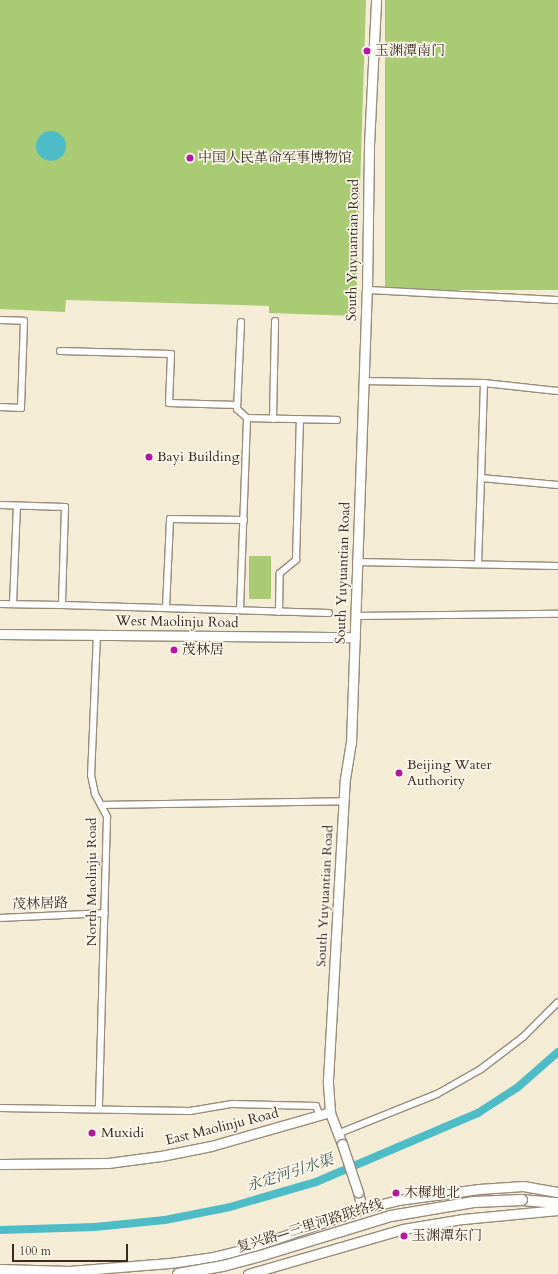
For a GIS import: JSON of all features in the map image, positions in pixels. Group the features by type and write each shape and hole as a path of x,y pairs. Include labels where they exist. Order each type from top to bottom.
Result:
{"main road":[{"path":"522,1200 558,1198"},
{"path":"522,1200 558,1203"},
{"name":"复兴路—三里河路联络线","path":"178,1274 223,1266 257,1257 391,1216 474,1202 522,1200"}],"street":[{"name":"South Yuyuantian Road","path":"362,1209 358,1192 330,1112 328,1080 345,779 351,743 356,562 367,290 369,145 376,0"},
{"path":"367,290 558,300"},
{"path":"0,320 24,321 21,408 0,407"},
{"path":"241,322 237,409 246,418 337,420"},
{"path":"273,419 275,322"},
{"path":"60,351 171,354 169,403 237,405"},
{"path":"364,381 484,383 558,391"},
{"path":"478,564 484,383"},
{"path":"240,610 246,418"},
{"path":"279,612 280,572 296,560 300,420"},
{"path":"481,478 558,485"},
{"path":"0,505 65,507 62,605"},
{"path":"13,604 17,506"},
{"path":"166,608 170,519 244,520"},
{"path":"356,562 558,566"},
{"path":"0,604 329,613"},
{"path":"355,616 558,614"},
{"name":"West Maolinju Road","path":"0,634 355,637"},
{"name":"North Maolinju Road","path":"97,634 91,776 95,794 107,817 99,1108"},
{"path":"101,805 344,802"},
{"name":"茂林居路","path":"0,918 105,913"},
{"path":"337,1134 437,1094 481,1069 523,1037 558,1002"},
{"path":"0,1108 99,1108 190,1111 232,1104 316,1106 320,1116"},
{"name":"East Maolinju Road","path":"0,1164 108,1163 161,1156 211,1146 330,1112"},
{"path":"0,1269 54,1273 170,1263 213,1257 253,1246 362,1209 440,1193 523,1186 558,1192"},
{"path":"248,1274 403,1229 463,1218 558,1210"},
{"path":"213,1257 219,1274"}],"green space":[{"name":"中国人民革命军事博物馆","path":"0,0 366,0 356,316 269,313 269,306 66,300 65,312 0,309"},
{"path":"385,0 558,0 558,290 385,290"},
{"path":"249,556 271,556 271,599 249,599"}],"water":[{"path":"51,131 57,132 65,140 65,152 57,160 51,161 45,160 37,152 36,146 37,140 45,132"}],"waterway":[{"name":"永定河引水渠","path":"0,1230 95,1227 165,1220 230,1207 316,1182 478,1113 518,1087 558,1052"}],"place":[{"name":"玉渊潭南门","path":"367,51"},
{"name":"中国人民革命军事博物馆","path":"190,158"},
{"name":"Bayi Building","path":"149,457"},
{"name":"茂林居","path":"174,650"},
{"name":"Beijing Water Authority","path":"399,773"},
{"name":"Muxidi","path":"92,1133"},
{"name":"木樨地北","path":"396,1193"},
{"name":"玉渊潭东门","path":"404,1236"}]}
